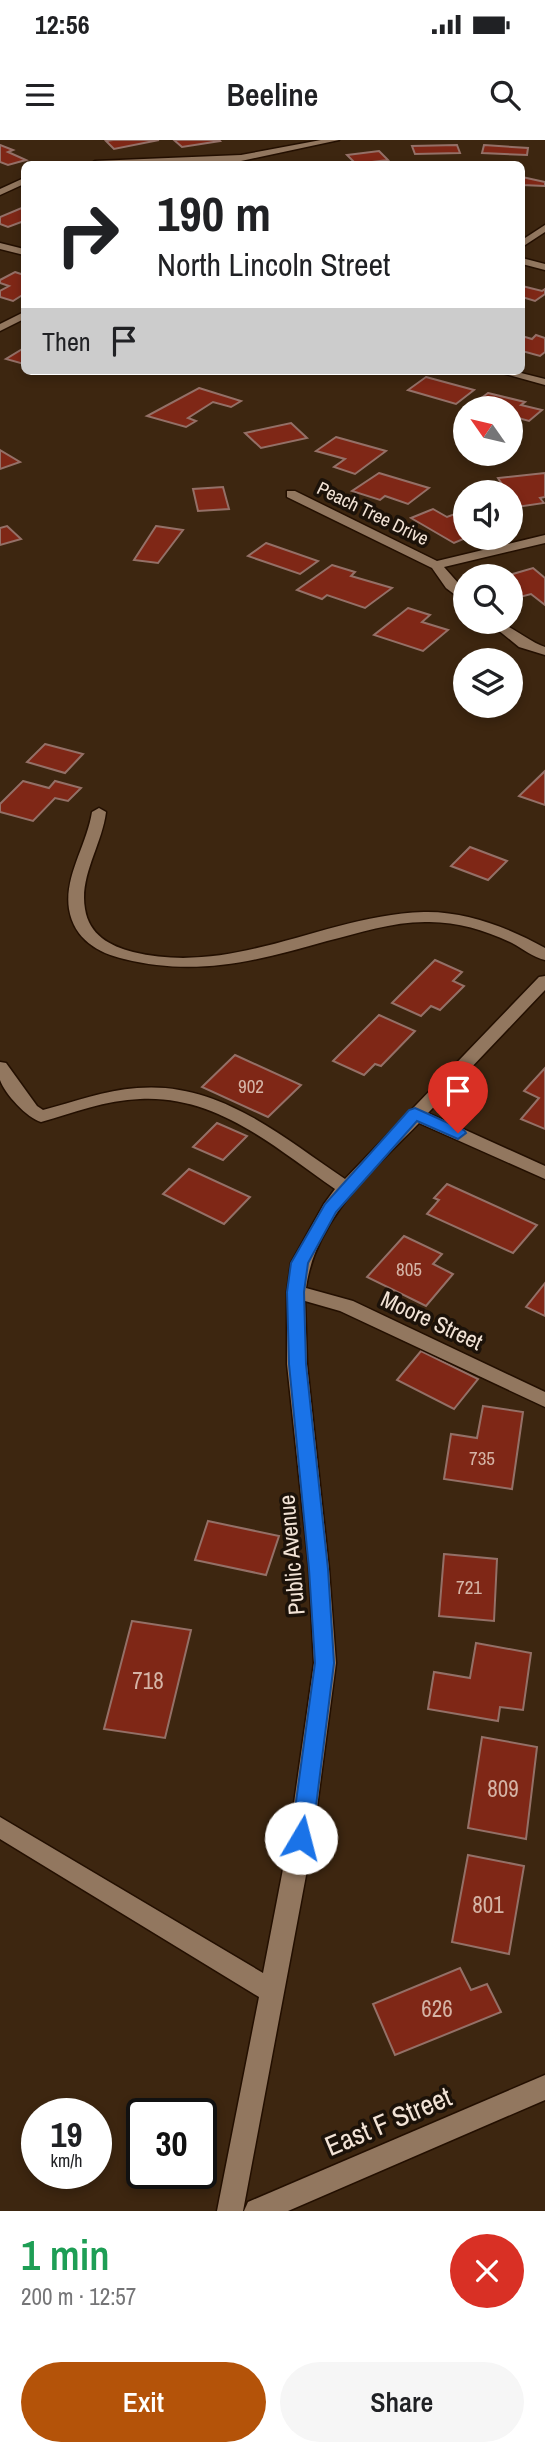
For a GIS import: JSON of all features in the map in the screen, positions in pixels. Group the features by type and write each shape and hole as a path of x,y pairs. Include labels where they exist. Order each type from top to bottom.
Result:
{"street":[{"path":"216,161 335,140"},
{"path":"263,146 273,152"},
{"path":"0,192 21,182"},
{"path":"525,242 545,228"},
{"path":"0,246 21,252"},
{"path":"525,262 545,267"},
{"path":"0,328 21,317"},
{"path":"516,375 545,382"},
{"name":"Peach Tree Drive","path":"291,494 436,565 453,587"},
{"path":"436,565 545,539"},
{"path":"511,634 524,644 545,651"},
{"path":"99,812 76,888 77,909 92,941 104,949 142,962 190,965 260,955 409,918 437,917 462,920 519,940 545,955"},
{"name":"Public Avenue","path":"230,2211 301,1838 325,1663 319,1569 298,1364 296,1292 300,1263 330,1208 346,1188 545,981"},
{"path":"0,1067 31,1110 41,1116 138,1093 191,1096 251,1120 300,1158 346,1188"},
{"path":"415,1114 545,1172"},
{"name":"Moore Street","path":"296,1292 346,1306 545,1400"},
{"path":"0,1827 272,1992"},
{"name":"East F Street","path":"257,2211 545,2087"}],"building":[{"path":"113,140 159,140 114,149 106,141"},
{"path":"174,140 219,140 220,141 182,147"},
{"path":"0,145 13,150 8,152 26,160 8,165 0,162"},
{"path":"457,145 460,153 415,154 412,146"},
{"path":"484,145 528,148 527,155 482,153"},
{"path":"379,151 388,160 353,161 347,155"},
{"path":"525,178 545,182 545,186 525,185"},
{"path":"21,208 21,222 8,227 0,224 0,217"},
{"path":"15,272 21,274 21,296 13,301 0,297 0,291 9,286 0,283 0,280"},
{"path":"525,287 542,291 545,289 545,294 535,301 525,298"},
{"path":"536,335 545,338 545,352 540,356 525,352 525,337 532,339"},
{"path":"21,350 21,363 6,359"},
{"path":"426,377 474,390 466,396 453,396 453,403 408,390"},
{"path":"199,388 241,401 231,407 213,402 188,418 196,421 186,427 147,416"},
{"path":"523,405 542,410 529,421 523,419"},
{"path":"291,423 307,438 261,448 245,433"},
{"path":"336,437 386,451 355,474 334,467 345,459 316,451"},
{"path":"0,450 20,462 0,469"},
{"path":"379,473 429,488 408,504 385,496 380,500 352,491"},
{"path":"545,473 545,497 540,498 544,503 523,506 523,480 498,478"},
{"path":"223,487 229,509 198,511 193,489"},
{"path":"433,509 447,517 453,515 453,542 411,518"},
{"path":"7,526 21,539 0,545 0,528"},
{"path":"156,526 183,530 158,563 134,560"},
{"path":"266,543 318,561 300,574 248,556"},
{"path":"332,565 355,572 351,576 392,588 365,608 327,595 322,599 297,590"},
{"path":"533,568 545,578 545,605 531,594 523,596 523,571"},
{"path":"408,608 430,615 422,622 448,630 423,651 374,635"},
{"path":"45,744 83,754 65,773 27,762"},
{"path":"545,771 545,805 519,796"},
{"path":"23,781 49,788 55,781 81,788 68,801 55,798 33,821 0,812 0,804"},
{"path":"470,847 507,861 488,880 451,866"},
{"path":"435,960 462,972 453,981 464,986 440,1010 431,1006 421,1016 392,1003"},
{"path":"379,1015 415,1031 381,1066 375,1064 364,1075 333,1061"},
{"path":"235,1055 301,1085 268,1117 202,1087"},
{"path":"545,1068 545,1129 521,1119 539,1098 524,1091"},
{"path":"217,1123 247,1136 223,1160 193,1147"},
{"path":"189,1169 250,1197 224,1224 163,1194"},
{"path":"447,1184 537,1225 513,1253 427,1214 439,1200 434,1198"},
{"path":"404,1236 442,1254 433,1264 453,1274 426,1306 367,1277"},
{"path":"545,1283 545,1316 526,1307"},
{"path":"421,1351 478,1379 454,1409 397,1380"},
{"path":"483,1406 523,1412 512,1489 444,1479 451,1434 477,1438"},
{"path":"208,1521 279,1536 266,1575 195,1560"},
{"path":"444,1554 497,1559 494,1621 439,1616"},
{"path":"132,1621 191,1630 165,1738 104,1729"},
{"path":"476,1643 531,1653 523,1710 500,1707 498,1721 428,1709 434,1672 470,1678"},
{"path":"482,1737 537,1747 526,1839 468,1828"},
{"path":"468,1855 524,1866 509,1954 452,1942"},
{"path":"460,1968 471,1990 487,1984 501,2012 395,2055 373,2004"}],"route":[{"path":"301,1838 325,1663 319,1569 298,1364 296,1292 300,1263 330,1208 415,1114 458,1133"}]}
